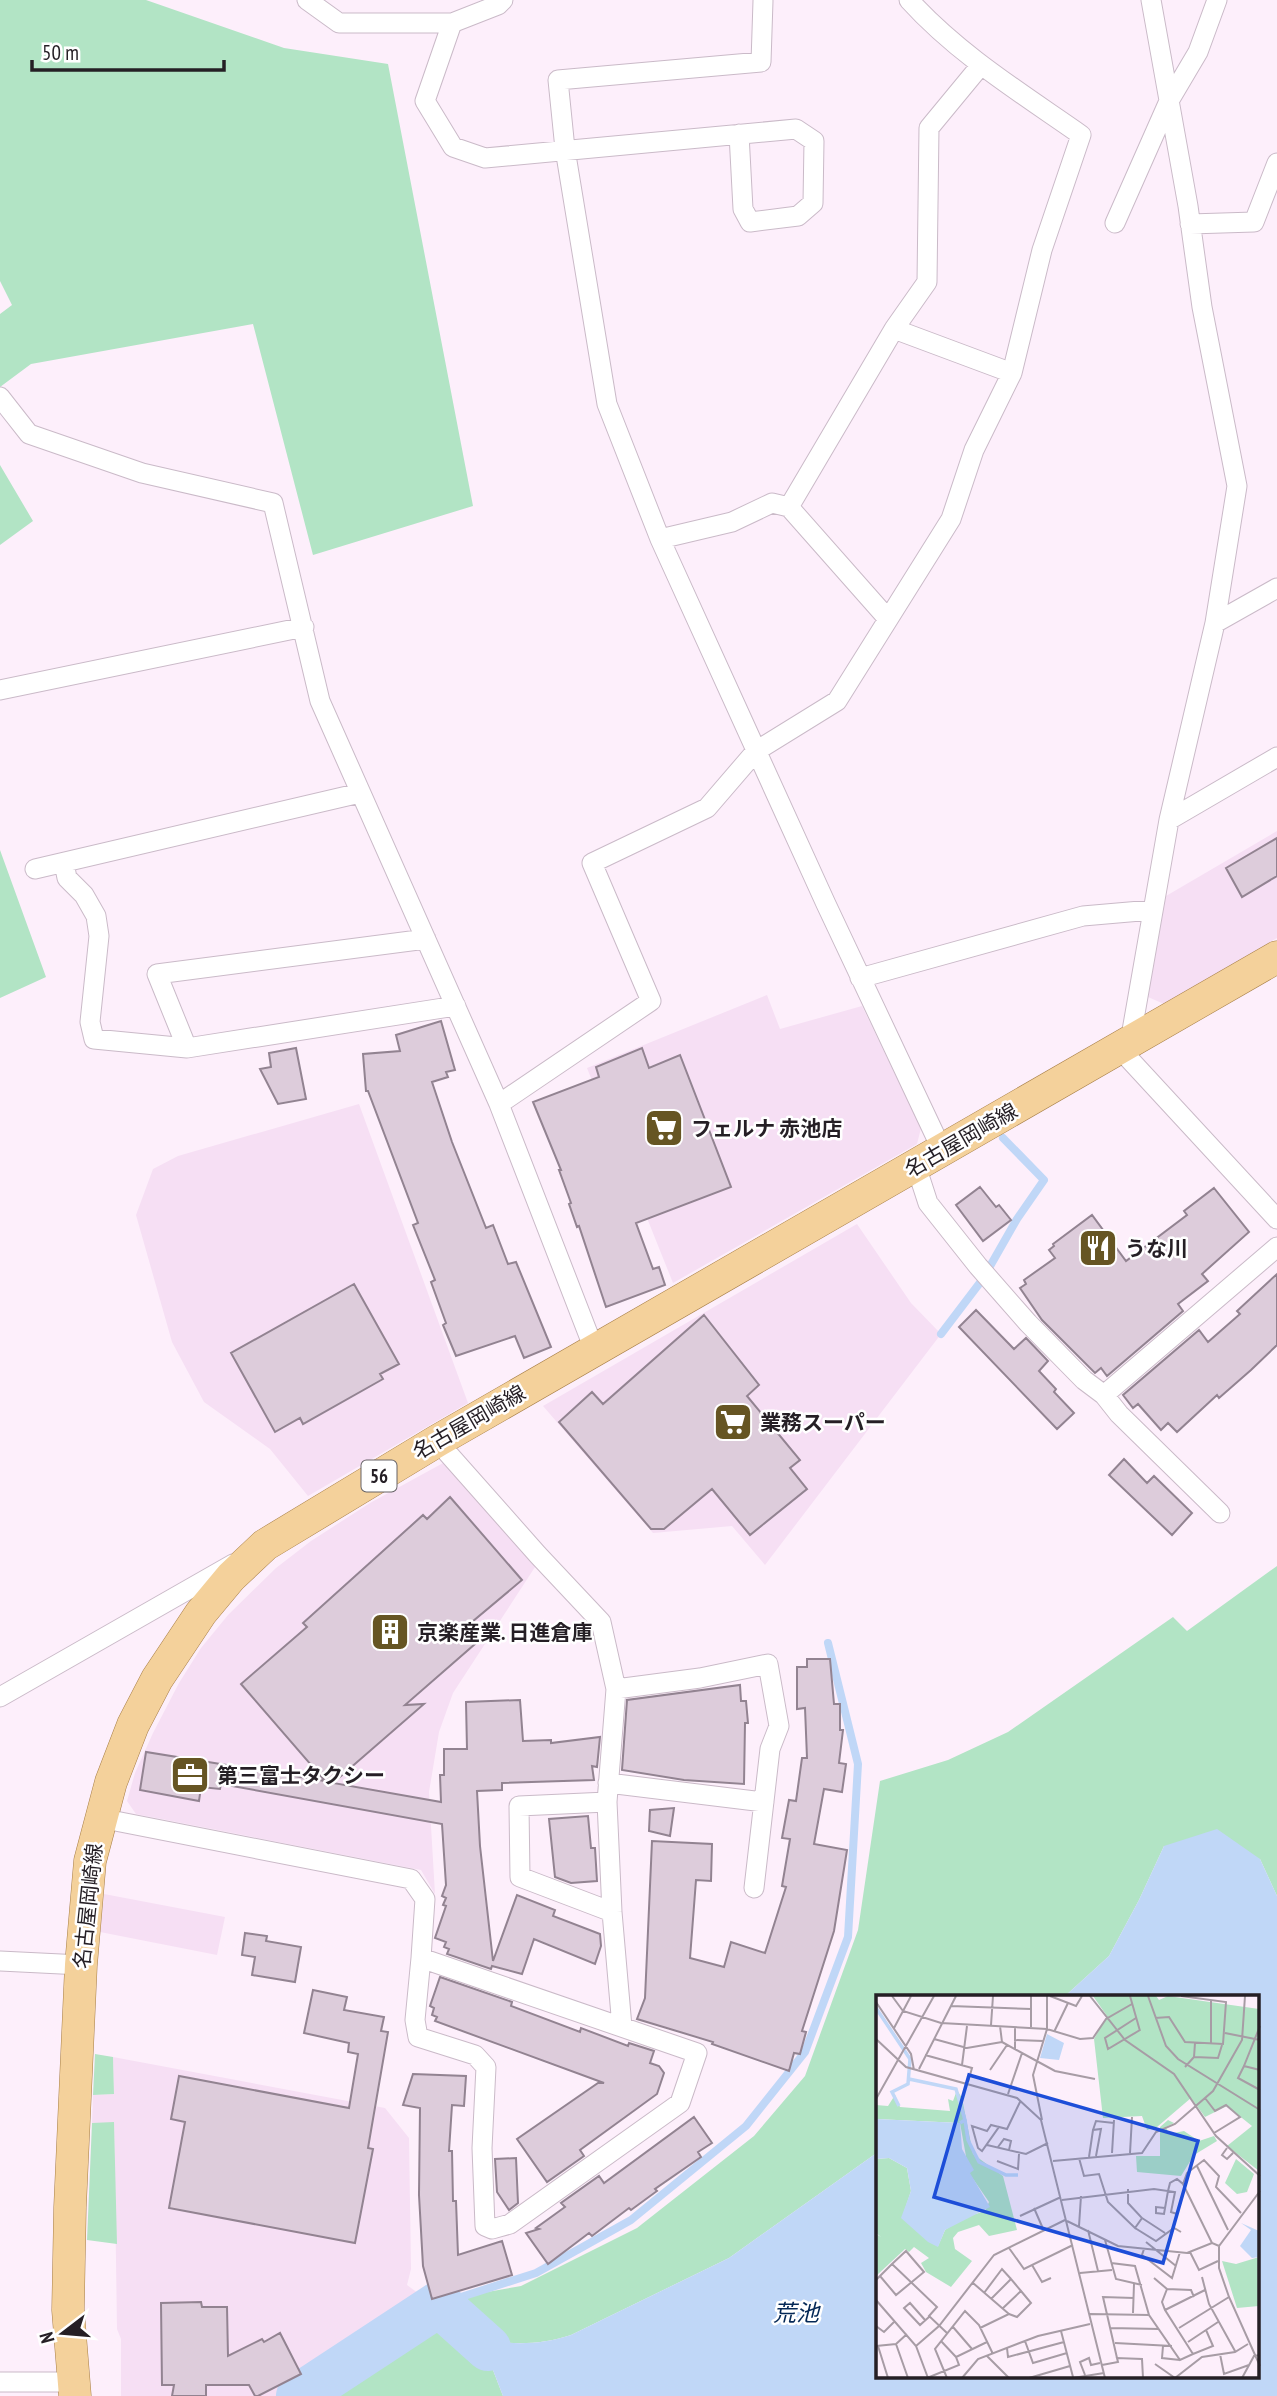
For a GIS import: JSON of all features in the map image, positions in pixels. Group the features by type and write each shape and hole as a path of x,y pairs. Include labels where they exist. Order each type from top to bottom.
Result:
{"main road":[{"name":"名古屋岡崎線","path":"74,2389 68,2310 70,2207 81,1965 90,1861 100,1818 133,1725 157,1679 201,1613 231,1577 265,1545 437,1441 1277,957"}],"street":[{"path":"307,0 339,23 452,23 498,5 503,0"},
{"path":"499,1104 651,1001 592,863 707,808 756,751 837,701 951,519 974,450 1012,373 1042,250 1081,135 981,65 933,27 909,0"},
{"path":"1151,0 1202,307 1237,486 1214,623 1168,820 1125,1045 1277,1219"},
{"path":"1115,223 1169,101 1198,52 1217,0"},
{"path":"763,1 761,62 558,80 565,149 607,404 660,539 860,978 929,1158 928,1203 1028,1323 1084,1380 1104,1395 1119,1415 1220,1513"},
{"path":"452,23 425,101 453,147 485,158 565,149 796,129 814,141 813,203 798,216 750,222 743,209 739,134"},
{"path":"789,507 894,329 927,282 929,128 981,65"},
{"path":"1190,224 1254,222 1277,163"},
{"path":"894,329 1012,373"},
{"path":"0,397 29,434 142,473 273,503 320,701 499,1104 594,1349"},
{"path":"660,539 732,522 772,503 789,507 888,619"},
{"path":"1214,623 1277,588"},
{"path":"0,690 304,627"},
{"path":"1168,820 1277,757"},
{"path":"35,869 360,793"},
{"path":"64,863 67,878 84,895 96,916 99,936 90,1022 94,1038 187,1048 456,1006"},
{"path":"860,978 1083,916 1152,910"},
{"path":"187,1048 157,974 426,939"},
{"path":"1104,1395 1277,1247"},
{"path":"437,1441 601,1622 616,1689 608,1793 612,1912 622,2027"},
{"path":"0,1697 265,1545"},
{"path":"616,1689 700,1678 768,1664 779,1726 771,1749 754,1888"},
{"path":"612,1912 520,1877 519,1805 608,1793 764,1802"},
{"path":"100,1818 411,1879 425,1899 415,2020 418,2037 475,2055 486,2067 481,2148 485,2227 492,2229 510,2224 680,2102 697,2053 421,1958"},
{"path":"0,1961 81,1965"},
{"path":"0,2382 74,2389"}],"shaded area":[{"path":"1277,831 1277,938 1164,1004 1148,997 1166,896"},
{"path":"767,995 780,1029 862,1006 921,1128 917,1144 673,1283 587,1068"},
{"path":"359,1104 468,1403 308,1496 270,1449 204,1402 172,1342 136,1215 153,1169 178,1156"},
{"path":"857,1224 911,1303 941,1334 765,1565 732,1526 653,1533 543,1406"},
{"path":"445,1462 537,1564 453,1693 439,1732 429,1792 435,1894 421,1870 136,1814 127,1801 135,1773 153,1733 201,1648 228,1615 276,1568 311,1541 370,1503"},
{"path":"104,1894 225,1917 217,1955 100,1932"},
{"path":"113,2057 385,2108 409,2138 411,2269 407,2285 430,2302 285,2396 121,2396 121,2339 117,2329 114,2123 92,2123 93,2095 114,2094"}],"green space":[{"path":"0,0 146,0 284,48 388,64 473,506 313,555 253,324 31,364 0,387 0,314 12,305 0,281"},
{"path":"0,465 33,521 0,545"},
{"path":"0,850 46,977 0,998"},
{"path":"1277,1566 1277,1896 1260,1859 1164,1846 1109,1956 1066,1995 876,1995 876,2153 729,2258 571,2335 531,2343 491,2341 486,2352 503,2396 285,2396 430,2302 521,2286 637,2228 754,2136 805,2076 858,1930 880,1781 948,1760 1008,1732 1173,1617 1187,1631"},
{"path":"95,2054 113,2057 114,2094 93,2095"},
{"path":"114,2122 117,2244 87,2240 92,2123"}],"water":[{"name":"荒池","path":"1217,1829 1260,1859 1277,1896 1277,2396 503,2396 486,2352 491,2341 531,2343 571,2335 729,2258 876,2153 876,2378 1260,2378 1260,1995 1066,1995 1109,1956 1164,1846"}],"building":[{"path":"1277,838 1277,876 1242,897 1226,868"},
{"path":"441,1021 455,1070 446,1072 448,1077 432,1082 452,1142 486,1228 493,1225 508,1264 516,1262 551,1347 524,1358 515,1336 456,1356 443,1325 446,1323 431,1282 435,1280 413,1225 418,1223 366,1091 363,1054 400,1051 396,1035"},
{"path":"296,1048 306,1099 278,1104 260,1069 271,1067 269,1053"},
{"path":"642,1048 649,1068 680,1055 731,1187 636,1223 653,1269 659,1267 665,1285 606,1307 569,1204 571,1203 561,1170 533,1102 599,1077 596,1067"},
{"path":"980,1187 1011,1220 983,1241 956,1205"},
{"path":"1214,1188 1249,1232 1202,1274 1208,1281 1178,1304 1183,1311 1107,1376 1101,1368 1095,1373 1042,1320 1020,1288 1026,1284 1024,1280 1055,1258 1049,1250 1053,1244 1092,1215 1126,1261 1187,1215 1184,1211"},
{"path":"1277,1274 1277,1345 1251,1370 1219,1398 1217,1395 1177,1432 1168,1423 1161,1430 1138,1404 1133,1408 1123,1395 1199,1330 1208,1342 1240,1314 1237,1311"},
{"path":"354,1284 399,1364 380,1374 383,1379 303,1424 300,1418 275,1432 231,1353"},
{"path":"976,1310 1014,1349 1026,1338 1048,1361 1039,1371 1074,1413 1057,1429 959,1327"},
{"path":"704,1315 759,1385 747,1396 800,1460 790,1468 807,1489 750,1535 712,1489 664,1529 651,1529 559,1422 592,1392 603,1404"},
{"path":"1124,1459 1147,1483 1154,1476 1192,1513 1172,1535 1109,1475"},
{"path":"450,1497 522,1580 472,1622 483,1637 405,1705 424,1704 333,1783 441,1802 440,1775 444,1775 444,1749 467,1749 466,1702 520,1700 523,1741 551,1740 551,1743 600,1737 597,1767 592,1766 594,1780 502,1783 502,1790 477,1791 480,1846 493,1961 517,1895 555,1910 553,1916 600,1934 601,1946 595,1964 534,1939 522,1974 492,1966 491,1969 447,1954 449,1949 444,1947 446,1942 435,1938 446,1906 443,1905 446,1898 442,1896 446,1885 442,1824 221,1784 220,1789 201,1787 199,1801 140,1790 146,1752 325,1781 241,1684 307,1627 303,1623 423,1515 427,1519"},
{"path":"807,1659 830,1659 834,1704 840,1704 840,1730 843,1730 839,1763 846,1764 842,1792 824,1789 814,1844 847,1850 834,1931 802,2031 806,2032 800,2054 794,2053 789,2071 712,2044 713,2042 637,2019 645,1998 652,1841 712,1844 711,1881 696,1880 690,1958 724,1967 731,1942 765,1953 786,1887 782,1886 790,1839 782,1838 789,1800 796,1801 802,1758 807,1758 805,1708 797,1709 797,1667 807,1667"},
{"path":"740,1685 741,1701 746,1701 748,1723 745,1723 744,1784 684,1780 622,1770 627,1700"},
{"path":"674,1808 670,1836 649,1831 650,1810"},
{"path":"588,1816 591,1848 595,1848 597,1881 571,1883 555,1877 549,1819"},
{"path":"245,1933 267,1936 266,1941 301,1947 295,1982 252,1975 255,1957 242,1955"},
{"path":"440,1977 512,2002 511,2006 580,2032 581,2028 628,2046 629,2043 654,2051 650,2063 659,2066 664,2073 657,2094 580,2150 584,2156 547,2182 517,2139 598,2083 604,2083 435,2021 437,2017 432,2015 434,2008 430,2006"},
{"path":"313,1990 347,1997 344,2010 384,2017 381,2031 388,2032 368,2148 373,2149 355,2243 169,2208 185,2122 171,2119 179,2076 349,2108 358,2054 348,2052 349,2043 304,2033"},
{"path":"413,2074 466,2076 464,2106 452,2105 449,2151 452,2151 458,2255 502,2241 512,2275 432,2299 423,2266 419,2195 420,2108 403,2105"},
{"path":"694,2117 712,2143 698,2152 701,2157 655,2189 657,2191 631,2210 629,2208 592,2236 589,2233 548,2264 526,2233 539,2229 536,2228 565,2207 561,2203 599,2176 604,2183"},
{"path":"516,2158 518,2203 509,2210 497,2192 495,2159"},
{"path":"201,2302 202,2307 227,2307 228,2356 280,2333 301,2374 258,2396 255,2396 249,2385 206,2385 206,2396 172,2396 174,2385 162,2385 161,2303"}],"waterway":[{"path":"989,1268 1017,1219 1044,1180 1003,1138"},
{"path":"941,1334 982,1280"},
{"path":"439,2304 536,2273 631,2220 746,2126 805,2052 848,1937 858,1764 828,1643"},
{"path":"299,2396 439,2304 488,2348"}],"place":[{"name":"フェルナ 赤池店","path":"664,1128"},
{"name":"うな川","path":"1098,1248"},
{"name":"業務スーパー","path":"733,1422"},
{"name":"京楽産業. 日進倉庫","path":"390,1632"},
{"name":"第三富士タクシー","path":"190,1775"}]}
